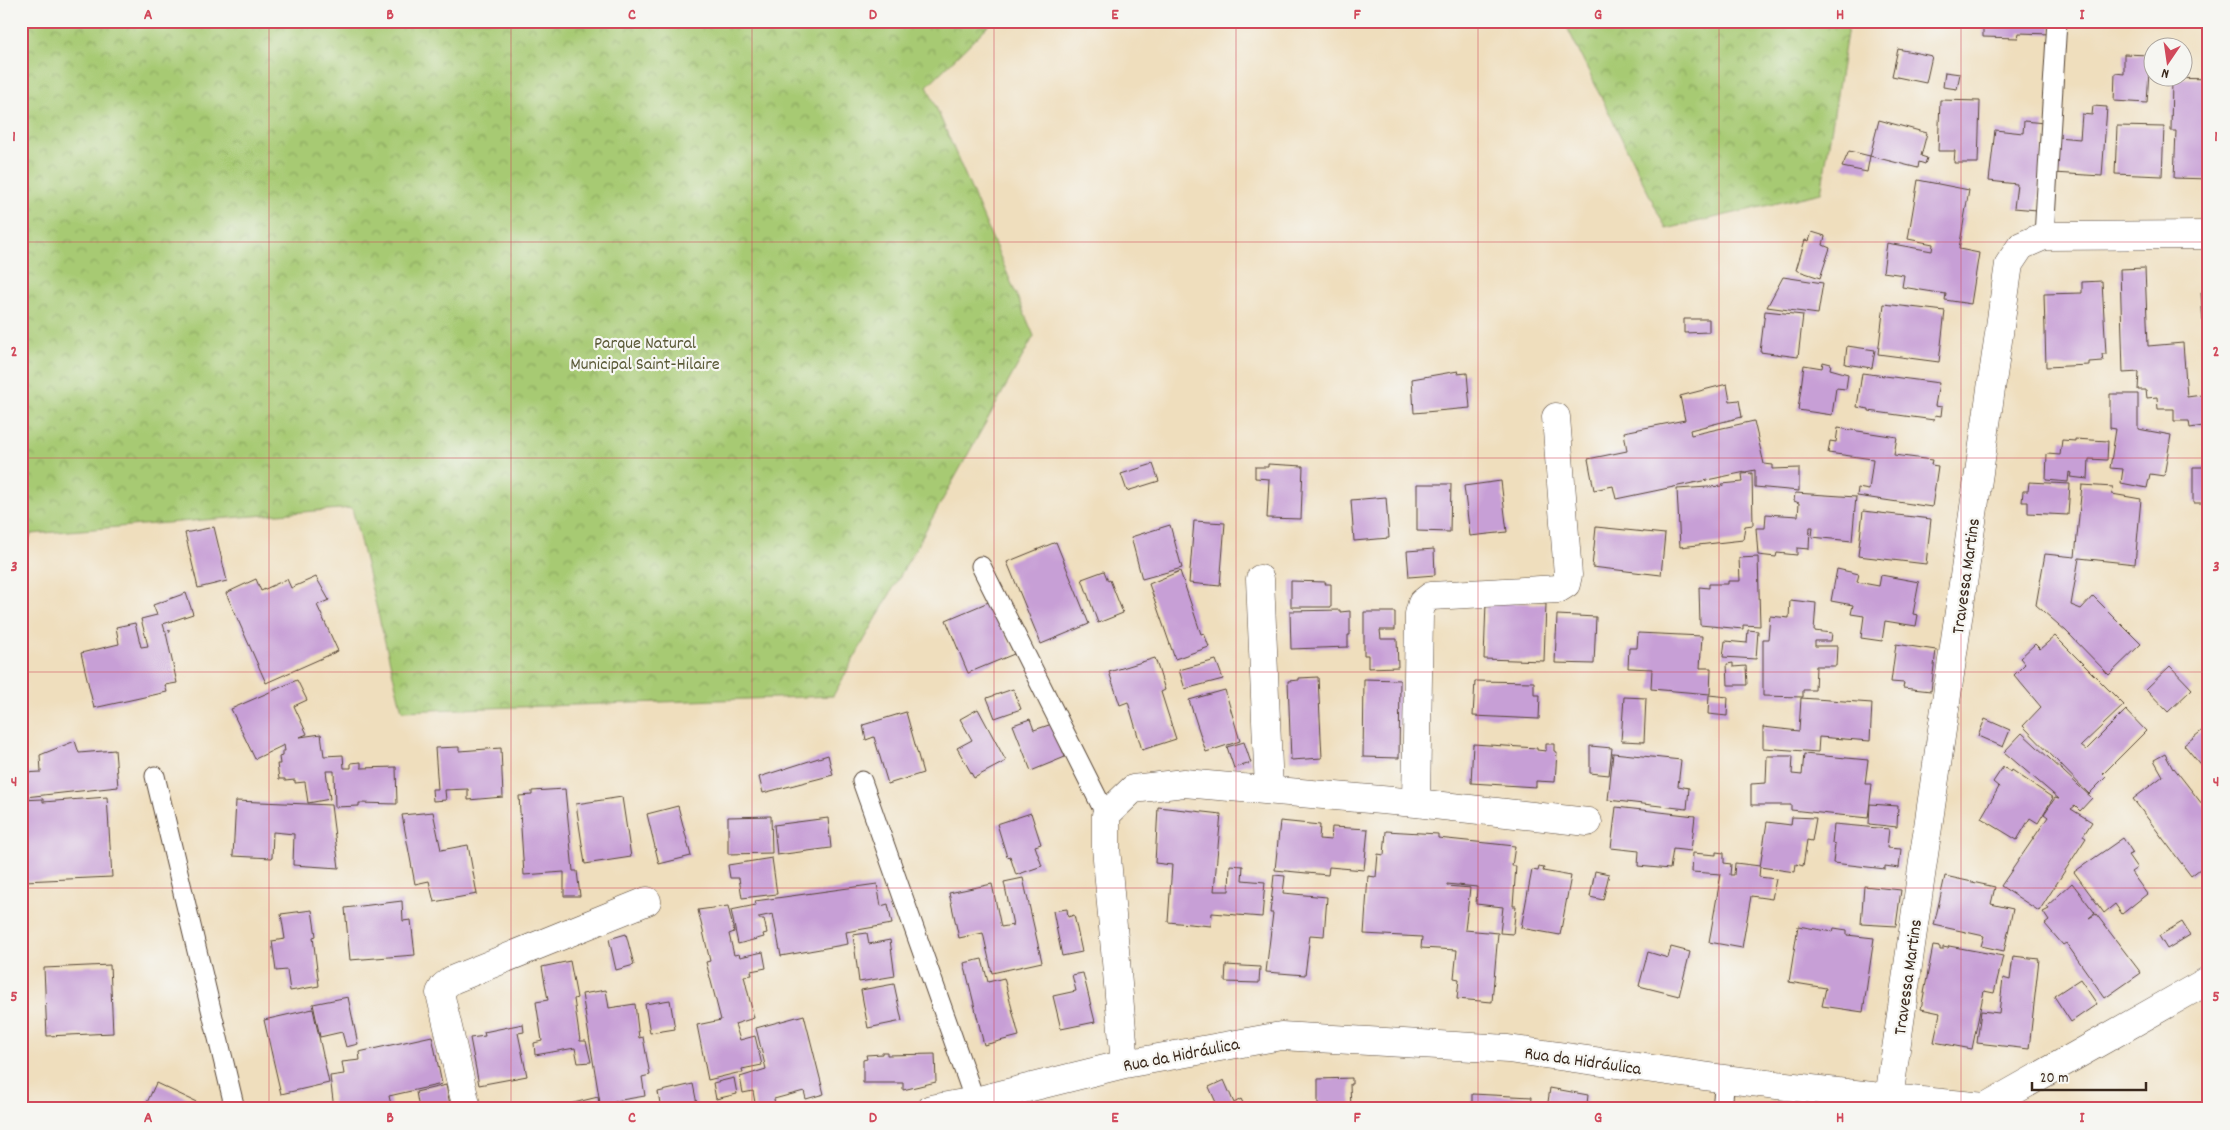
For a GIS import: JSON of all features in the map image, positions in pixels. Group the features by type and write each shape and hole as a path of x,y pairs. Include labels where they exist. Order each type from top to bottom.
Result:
{"street":[{"name":"Travessa Martins","path":"1889,1098 2009,264 2020,246 2044,236 2209,235"},
{"path":"1416,803 1419,614 1422,602 1431,596 1558,589 1566,584 1568,575 1556,417"},
{"path":"1260,579 1269,790"},
{"path":"1125,1064 1106,847 1106,815 1133,789 1184,783 1416,803 1588,822"},
{"path":"467,1109 440,993 444,986 452,980 648,901"},
{"name":"Rua da Hidráulica","path":"931,1109 975,1101 1125,1064 1281,1036 1508,1050 1725,1079 1993,1108 2209,980"}],"lane":[{"path":"2044,236 2057,21"},
{"path":"981,566 1106,815"},
{"path":"155,776 235,1109"},
{"path":"862,781 975,1101"},
{"path":"1722,1109 1725,1079"}],"green space":[{"name":"Parque Natural Municipal Saint-Hilaire","path":"21,21 993,21 927,86 1034,336 833,696 402,711 352,508 31,534 21,559"},
{"path":"1564,21 1849,21 1821,193 1666,229"}],"building":[{"path":"1983,21 2051,21 2051,34 2019,33 2018,38 1983,37"},
{"path":"1898,49 1932,56 1926,83 1892,76"},
{"path":"2124,54 2142,55 2142,88 2148,88 2147,103 2114,101 2115,73 2124,74"},
{"path":"1945,72 1960,74 1957,89 1943,87"},
{"path":"2192,79 2209,79 2209,179 2174,178 2176,131 2171,131 2172,88 2192,88"},
{"path":"1940,100 1980,101 1978,163 1954,163 1955,151 1938,151"},
{"path":"2093,106 2107,107 2102,176 2053,173 2057,137 2080,139 2082,114 2092,115"},
{"path":"1879,120 1927,133 1921,156 1927,158 1925,164 1919,162 1918,168 1870,156"},
{"path":"2024,121 2044,123 2037,210 2014,208 2017,184 1989,181 1995,130 2023,133"},
{"path":"2117,126 2164,127 2162,176 2115,174"},
{"path":"1849,151 1870,156 1867,172 1842,167"},
{"path":"1918,180 1969,190 1959,249 1979,253 1971,304 1945,300 1946,294 1902,287 1904,275 1883,272 1887,243 1932,251 1933,244 1908,239"},
{"path":"1812,232 1825,236 1823,245 1830,248 1820,278 1796,270 1805,240 1809,241"},
{"path":"2145,268 2148,346 2183,343 2187,397 2209,394 2209,446 2205,446 2203,426 2190,428 2189,421 2174,421 2174,409 2158,409 2157,397 2147,398 2146,390 2138,390 2139,372 2123,373 2120,269"},
{"path":"1783,277 1823,283 1818,314 1767,307"},
{"path":"2102,281 2106,354 2102,354 2103,361 2089,362 2089,365 2046,367 2044,294 2082,293 2082,282"},
{"path":"2201,292 2209,292 2209,358 2204,340"},
{"path":"1884,304 1945,311 1939,362 1878,354"},
{"path":"1765,311 1803,315 1798,357 1760,352"},
{"path":"1684,319 1709,319 1709,332 1684,333"},
{"path":"1847,346 1875,350 1872,368 1845,364"},
{"path":"1823,362 1831,364 1830,369 1848,374 1846,389 1836,388 1832,415 1798,410 1804,365 1822,368"},
{"path":"1458,371 1457,374 1467,373 1470,408 1414,413 1412,379"},
{"path":"1862,373 1939,383 1935,406 1942,407 1941,416 1935,415 1934,420 1869,411 1869,409 1857,407"},
{"path":"1727,384 1730,401 1739,400 1742,417 1690,430 1691,435 1754,421 1764,464 1773,465 1773,469 1799,468 1799,491 1755,487 1755,470 1616,499 1613,486 1594,490 1588,459 1627,451 1624,432 1685,420 1680,396"},
{"path":"2110,394 2138,394 2138,429 2171,435 2164,476 2150,474 2147,488 2121,483 2123,469 2110,468 2116,429 2110,428"},
{"path":"1838,428 1897,437 1894,455 1932,460 1931,465 1938,466 1932,507 1857,496 1858,488 1869,490 1873,459 1828,453 1830,441 1836,442"},
{"path":"2075,439 2108,441 2107,460 2089,459 2088,479 2070,477 2071,473 2069,472 2068,482 2046,480 2047,454 2060,455 2062,440 2075,441"},
{"path":"1153,464 1159,481 1127,491 1121,474"},
{"path":"1268,464 1303,466 1301,519 1267,518 1269,479 1255,478 1255,467 1268,467"},
{"path":"2205,465 2209,465 2209,480 2206,479 2206,485 2209,485 2209,503 2193,503 2193,467 2205,467"},
{"path":"1752,473 1753,525 1745,526 1743,540 1680,547 1677,489 1723,486 1722,484 1743,482 1742,474"},
{"path":"1501,481 1507,532 1470,536 1464,486"},
{"path":"2029,482 2070,484 2068,515 2028,513 2028,502 2022,502 2023,491 2028,491"},
{"path":"1417,484 1451,484 1450,532 1417,531"},
{"path":"2082,485 2113,487 2112,494 2141,499 2135,564 2079,558 2071,605 2081,609 2093,596 2141,644 2109,675 2066,631 2036,605 2045,554 2075,557"},
{"path":"1795,493 1856,497 1852,541 1812,537 1813,527 1810,527 1809,549 1797,548 1797,555 1777,553 1776,557 1758,555 1756,528 1765,528 1766,514 1798,516 1799,503 1794,501"},
{"path":"1386,497 1389,538 1354,541 1351,500"},
{"path":"1863,511 1931,519 1926,564 1858,556"},
{"path":"1194,521 1225,523 1220,586 1189,583"},
{"path":"1170,525 1182,568 1142,579 1131,537"},
{"path":"214,527 227,581 198,588 185,533"},
{"path":"1596,527 1665,534 1661,575 1592,567"},
{"path":"1056,542 1089,624 1041,644 1007,562"},
{"path":"1434,549 1435,575 1409,577 1407,551"},
{"path":"1758,557 1760,626 1743,625 1743,629 1700,625 1699,587 1709,588 1709,584 1728,584 1728,581 1740,581 1739,558"},
{"path":"1837,569 1859,574 1857,582 1879,586 1881,575 1919,582 1913,614 1918,615 1916,626 1885,621 1882,641 1861,638 1864,616 1851,614 1853,605 1831,601"},
{"path":"1104,571 1108,581 1110,580 1123,613 1098,623 1082,579"},
{"path":"1180,571 1201,634 1204,633 1209,647 1175,659 1149,584"},
{"path":"316,577 329,600 317,605 338,651 266,683 226,593 256,579 261,591 287,579 291,588"},
{"path":"1291,581 1326,582 1325,584 1331,584 1331,607 1291,607"},
{"path":"186,593 193,614 163,624 165,631 170,630 170,632 166,633 177,683 165,685 167,692 94,708 81,653 119,644 116,627 135,623 141,647 148,646 141,619 157,615 153,605"},
{"path":"1790,600 1816,603 1814,631 1832,633 1831,641 1815,641 1815,646 1837,646 1836,666 1816,666 1815,690 1803,690 1803,697 1763,696 1763,639 1768,639 1770,616 1789,618"},
{"path":"991,601 1014,654 968,673 946,620"},
{"path":"1486,602 1546,604 1544,661 1484,659"},
{"path":"1340,610 1340,612 1350,611 1348,647 1291,649 1290,611"},
{"path":"1364,612 1395,612 1395,630 1380,630 1381,639 1397,639 1398,667 1368,668 1368,655 1364,655"},
{"path":"1557,615 1596,617 1594,664 1555,663"},
{"path":"1748,630 1758,631 1756,659 1723,657 1725,641 1747,643"},
{"path":"1638,633 1702,636 1700,668 1711,668 1710,694 1651,689 1652,669 1628,668 1629,648 1637,648"},
{"path":"2055,636 2124,705 2081,746 2086,750 2126,710 2146,731 2103,774 2106,777 2089,794 2023,726 2041,707 2014,675 2025,664 2020,658 2035,644 2040,649"},
{"path":"1896,644 1936,650 1931,691 1903,688 1904,683 1891,682"},
{"path":"1155,658 1165,690 1161,692 1176,739 1142,750 1128,702 1120,705 1109,672"},
{"path":"1216,660 1223,679 1185,689 1179,670"},
{"path":"1733,663 1733,667 1746,666 1747,685 1728,685 1727,664"},
{"path":"2170,666 2192,689 2168,712 2146,689"},
{"path":"1318,677 1322,758 1291,760 1288,681 1299,680 1299,678"},
{"path":"1364,679 1400,680 1399,758 1363,757"},
{"path":"297,680 307,700 294,706 307,734 300,737 321,734 324,756 343,755 344,768 351,768 351,763 361,762 361,768 396,767 397,804 359,803 359,806 335,807 334,771 326,771 330,799 308,803 305,782 295,783 295,780 285,781 285,779 279,779 277,764 280,764 279,757 282,756 282,751 285,751 284,745 255,759 231,709"},
{"path":"1475,681 1534,682 1534,695 1540,695 1539,719 1473,716"},
{"path":"1013,689 1021,709 995,718 987,698"},
{"path":"1225,690 1240,741 1206,752 1189,700"},
{"path":"1709,695 1728,697 1727,716 1708,714"},
{"path":"1624,697 1646,698 1644,742 1621,741"},
{"path":"1801,698 1872,703 1870,741 1819,737 1818,752 1763,748 1763,727 1799,731"},
{"path":"978,709 1006,761 974,778 957,748 972,740 960,719"},
{"path":"906,712 923,773 888,784 874,737 866,740 863,725"},
{"path":"1030,719 1034,730 1052,724 1065,757 1031,771 1013,725"},
{"path":"1985,719 2010,730 2003,747 1978,736"},
{"path":"2209,725 2209,775 2184,745"},
{"path":"2022,733 2092,798 2080,811 2075,806 2071,809 2092,822 2083,836 2086,838 2039,911 2001,886 2048,817 2044,814 2055,798 2059,799 2004,752"},
{"path":"75,741 79,753 115,750 118,787 25,797 23,773 41,772 40,755"},
{"path":"1244,742 1251,763 1234,768 1227,747"},
{"path":"1473,744 1537,748 1537,750 1546,751 1546,744 1554,744 1554,751 1557,752 1555,782 1536,781 1536,787 1471,783"},
{"path":"1590,746 1612,748 1609,775 1590,773"},
{"path":"459,747 459,751 501,748 503,797 468,800 468,789 445,790 446,800 433,801 432,789 438,789 435,748"},
{"path":"1613,753 1681,760 1678,786 1689,788 1687,809 1608,800"},
{"path":"1804,754 1868,760 1865,784 1872,784 1868,818 1791,810 1791,805 1751,805 1751,784 1766,783 1767,756 1793,756 1792,774 1802,775"},
{"path":"2165,754 2173,769 2209,813 2209,862 2191,876 2133,799 2163,776 2154,760"},
{"path":"828,755 833,775 763,793 759,777"},
{"path":"2003,767 2011,772 2012,770 2053,798 2038,823 2030,818 2017,840 1981,818 1999,787 1993,782"},
{"path":"565,789 573,871 577,871 580,896 564,896 564,872 524,875 519,796 532,795 532,791"},
{"path":"107,797 112,877 24,881 21,800 43,799 43,802"},
{"path":"622,797 631,857 585,864 576,804"},
{"path":"236,801 331,805 339,868 293,865 294,834 273,832 272,858 233,856"},
{"path":"1870,804 1898,806 1897,827 1869,824"},
{"path":"678,806 691,856 659,864 647,814"},
{"path":"1158,807 1221,814 1214,891 1229,891 1230,865 1243,866 1242,880 1265,882 1262,917 1212,913 1211,926 1168,922 1172,865 1155,863"},
{"path":"1616,807 1695,816 1691,851 1673,849 1670,869 1638,866 1639,851 1611,848"},
{"path":"433,812 441,850 468,845 477,894 434,902 429,881 415,884 402,815"},
{"path":"1031,813 1041,844 1035,846 1042,866 1016,875 1010,856 1007,857 997,824"},
{"path":"771,816 772,853 728,854 728,817"},
{"path":"1792,817 1816,818 1812,841 1807,840 1803,866 1796,864 1795,872 1760,867 1767,822 1791,825"},
{"path":"828,818 831,848 777,855 774,825"},
{"path":"1280,821 1320,825 1319,839 1331,840 1332,827 1368,829 1364,870 1329,867 1328,875 1275,870"},
{"path":"1834,824 1889,829 1887,848 1901,849 1899,868 1885,866 1885,869 1833,863 1835,844 1832,843"},
{"path":"1386,831 1438,834 1438,838 1515,846 1512,866 1516,866 1513,906 1516,906 1513,934 1500,933 1503,907 1476,904 1477,887 1447,884 1447,886 1470,888 1465,930 1498,933 1492,1002 1457,999 1459,979 1454,978 1457,950 1421,948 1422,937 1364,934 1368,876 1376,877 1378,854 1384,855"},
{"path":"2123,838 2133,853 2128,855 2137,868 2131,872 2147,894 2122,914 2115,904 2104,913 2074,872"},
{"path":"1716,852 1724,853 1724,863 1731,864 1730,875 1734,875 1735,863 1760,866 1759,877 1776,879 1772,899 1751,896 1742,948 1709,942 1721,874 1692,872 1693,853 1716,855"},
{"path":"772,858 777,894 742,898 739,878 730,878 728,865"},
{"path":"1539,867 1544,868 1543,871 1571,876 1560,935 1521,928 1532,870 1538,871"},
{"path":"1595,871 1609,874 1603,900 1590,897"},
{"path":"1274,875 1285,876 1283,893 1327,897 1324,936 1310,935 1305,975 1266,972 1273,913 1270,913"},
{"path":"1945,876 1995,887 1991,904 2013,909 2004,951 1981,946 1984,936 1934,925"},
{"path":"1023,878 1042,962 992,973 983,933 959,938 949,893 992,884 1001,927 1013,925 1004,882"},
{"path":"2072,883 2095,913 2089,918 2096,914 2141,973 2105,998 2066,943 2063,945 2045,924 2049,921 2043,912 2049,909 2047,906"},
{"path":"877,884 881,906 888,904 892,924 846,932 848,944 781,956 773,914 759,917 759,919 764,919 767,933 763,934 764,937 738,944 731,910 756,905 755,901"},
{"path":"1864,886 1901,890 1896,926 1861,924"},
{"path":"402,901 403,921 411,920 415,955 350,960 345,908"},
{"path":"728,906 734,932 729,934 734,955 739,954 740,957 763,952 766,968 751,971 752,975 744,976 754,1018 735,1024 740,1040 755,1036 762,1065 742,1069 743,1073 708,1080 697,1025 721,1020 706,962 710,961 698,910"},
{"path":"1067,909 1068,917 1074,915 1082,952 1062,956 1053,911"},
{"path":"312,910 316,936 313,937 319,986 290,991 287,970 276,971 272,941 285,939 281,914"},
{"path":"2182,922 2190,935 2167,949 2159,936"},
{"path":"1798,926 1833,932 1834,928 1847,930 1847,935 1874,938 1863,1012 1822,1006 1826,988 1789,982"},
{"path":"867,933 869,944 890,940 895,976 859,982 853,935"},
{"path":"626,934 634,965 616,970 609,939"},
{"path":"1933,946 1940,947 1940,950 1943,950 1943,947 1948,948 1949,946 2003,956 1994,993 1984,991 1972,1049 1934,1042 1940,1013 1921,1009"},
{"path":"1671,947 1690,952 1679,996 1639,986 1648,952 1668,958"},
{"path":"2013,956 2039,959 2029,1049 1977,1043 1981,1011 1999,1013 2003,978 2010,980"},
{"path":"982,959 988,982 1004,978 1019,1036 984,1045 964,963"},
{"path":"570,961 577,998 574,999 580,1041 586,1041 591,1062 578,1063 575,1048 535,1055 534,1043 542,1041 536,1002 548,1000 542,967"},
{"path":"110,965 113,1033 47,1036 44,968"},
{"path":"1226,965 1260,967 1259,983 1225,982"},
{"path":"1083,973 1095,1022 1061,1029 1053,996 1076,991 1072,975"},
{"path":"2080,979 2097,1004 2071,1022 2054,996"},
{"path":"894,984 902,1021 868,1028 861,990"},
{"path":"606,990 609,1008 635,1004 639,1038 643,1037 650,1075 642,1077 645,1096 615,1101 617,1109 601,1109 582,994"},
{"path":"348,997 358,1044 346,1047 342,1032 320,1037 313,1004"},
{"path":"670,1000 675,1029 650,1033 645,1004"},
{"path":"313,1009 329,1083 281,1094 264,1020"},
{"path":"804,1015 824,1094 806,1099 804,1091 774,1099 776,1109 756,1109 753,1091 743,1093 740,1077 766,1069 756,1028"},
{"path":"523,1024 524,1032 518,1033 527,1076 479,1085 470,1038 485,1036 484,1032"},
{"path":"432,1036 442,1084 389,1096 392,1109 334,1109 330,1076 344,1074 342,1062 360,1060 359,1052"},
{"path":"882,1052 887,1052 887,1055 935,1054 936,1082 903,1090 903,1083 863,1083 863,1060 867,1059 866,1055 882,1054"},
{"path":"734,1078 737,1094 716,1099 713,1083"},
{"path":"1352,1078 1352,1084 1350,1084 1351,1109 1318,1109 1318,1079"},
{"path":"1224,1080 1234,1103 1241,1099 1246,1109 1219,1109 1209,1087"},
{"path":"156,1083 207,1107 206,1109 144,1109"},
{"path":"693,1084 698,1109 661,1109 658,1092"},
{"path":"446,1085 451,1109 419,1109 416,1092"},
{"path":"1550,1088 1588,1095 1587,1104 1604,1107 1604,1109 1547,1109"},
{"path":"1472,1094 1532,1097 1531,1109 1472,1109"},
{"path":"598,1097 600,1109 553,1109 553,1108"}]}
